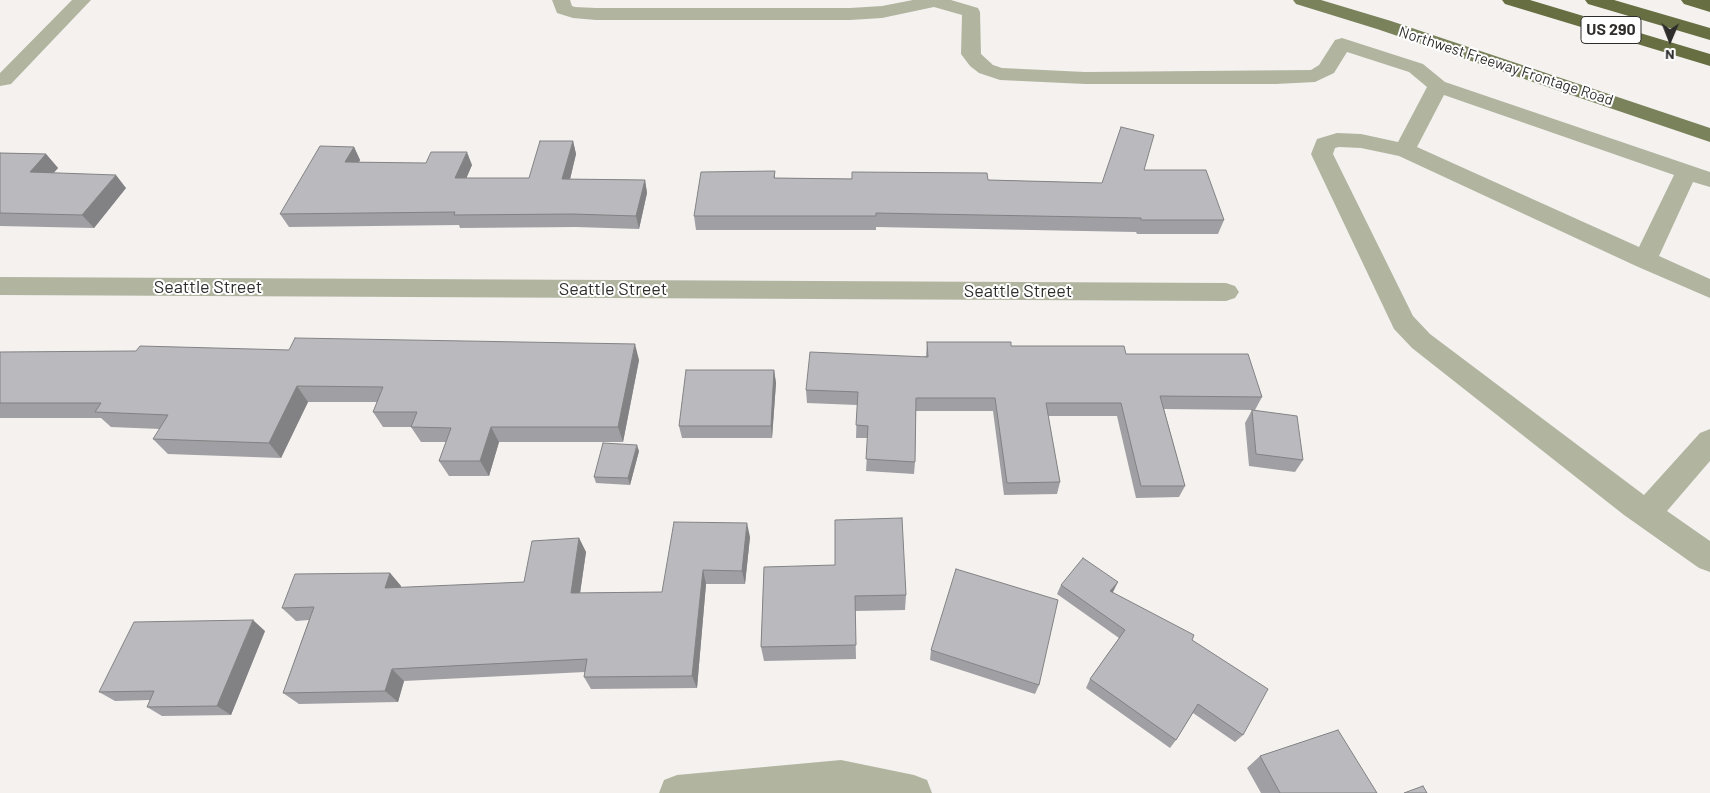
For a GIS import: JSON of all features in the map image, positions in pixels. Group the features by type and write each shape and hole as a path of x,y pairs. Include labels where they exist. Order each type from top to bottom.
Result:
{"highway":[{"name":"US 290","path":"1511,0 1710,60"},
{"path":"1594,0 1710,34"},
{"path":"1690,0 1710,6"}],"main road":[{"name":"Northwest Freeway Frontage Road","path":"1302,0 1384,25 1710,135"},
{"path":"1328,0 1384,25"}],"street":[{"path":"0,80 4,80 82,0"},
{"path":"561,0 564,9 573,12 596,14 850,14 882,12 935,1 971,12 972,54 977,62 986,69 1000,74 1085,78 1276,78 1315,76 1327,69 1342,44 1416,68 1438,86 1710,180"},
{"path":"1405,150 1438,86"},
{"path":"1710,289 1405,150 1361,141 1337,140 1326,144 1322,154 1403,322 1421,341 1646,514 1710,558"},
{"path":"1644,260 1687,172"},
{"name":"Seattle Street","path":"0,286 1226,292"},
{"path":"1646,514 1710,442"},
{"path":"677,793 841,778 914,793"}],"building":[{"path":"1121,127 1154,135 1144,170 1206,170 1224,220 1141,220 1141,218 876,213 876,216 694,216 701,172 775,171 774,178 852,179 852,172 987,173 988,180 1102,183"},
{"path":"540,141 573,141 562,179 645,180 636,216 572,214 454,215 455,212 280,214 320,146 354,147 345,162 426,163 431,152 467,152 455,178 529,178"},
{"path":"0,153 46,154 30,172 116,175 82,215 0,213"},
{"path":"295,338 635,344 618,427 491,427 480,461 439,461 451,428 411,427 417,412 373,412 383,387 297,386 269,443 153,439 168,415 95,412 101,403 0,403 0,352 136,351 140,346 289,350"},
{"path":"927,342 1011,342 1011,346 1124,346 1126,354 1248,354 1262,397 1160,396 1185,486 1141,486 1121,403 1046,403 1060,482 1007,483 995,398 916,398 915,462 866,459 868,426 856,425 858,392 806,390 810,352 928,357"},
{"path":"686,370 774,370 771,426 679,426"},
{"path":"1252,410 1297,416 1303,460 1256,454"},
{"path":"603,443 637,445 628,478 594,477"},
{"path":"902,518 906,595 855,596 856,645 761,647 764,567 835,565 835,520"},
{"path":"674,522 747,523 742,571 703,570 692,676 584,677 587,659 392,669 385,691 283,693 314,607 282,608 295,574 390,573 385,588 524,582 532,541 579,538 571,593 662,592"},
{"path":"1083,558 1118,582 1110,591 1194,635 1192,640 1268,689 1243,735 1198,704 1176,740 1090,679 1125,630 1061,585"},
{"path":"956,569 1058,600 1039,685 931,650"},
{"path":"253,620 217,706 147,707 154,691 99,692 134,622"},
{"path":"1338,730 1377,793 1280,793 1260,756"},
{"path":"1423,786 1427,793 1404,793"}]}
